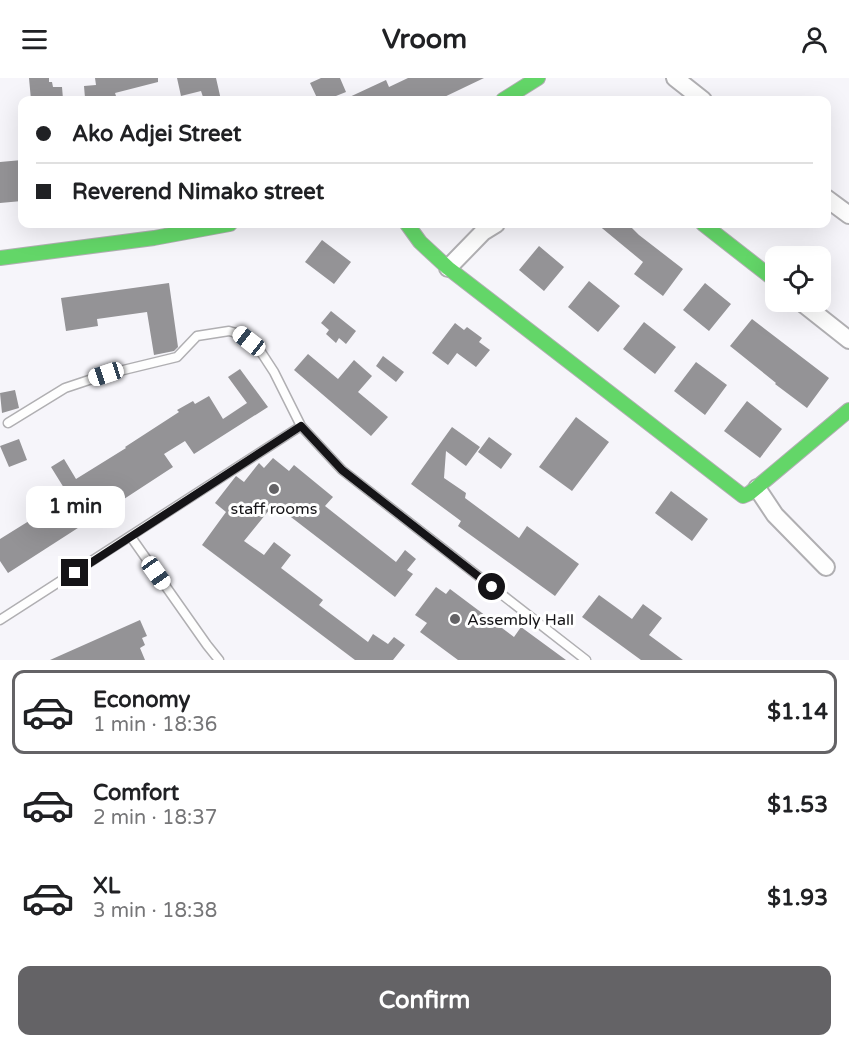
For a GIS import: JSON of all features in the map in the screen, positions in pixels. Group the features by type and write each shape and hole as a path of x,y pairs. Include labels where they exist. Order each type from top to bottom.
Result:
{"street":[{"path":"509,96 538,78"},
{"path":"675,78 698,96"},
{"path":"831,202 849,215"},
{"path":"0,258 154,238 196,228"},
{"path":"410,228 420,242 448,268 743,496 757,488 849,410"},
{"path":"448,268 489,228"},
{"path":"708,228 765,272"},
{"path":"814,312 849,340"},
{"path":"757,488 775,515 825,567"}],"lane":[{"path":"8,423 65,388 106,374 177,357 197,336 229,331 240,334 259,349 274,372 301,426 342,470 586,660"},
{"path":"0,620 301,426"},
{"path":"131,537 219,660"}],"building":[{"path":"29,78 49,78 53,87 62,87 63,96 31,96"},
{"path":"95,78 158,78 158,82 115,93 116,96 85,96 84,86 96,85"},
{"path":"177,78 216,78 220,96 203,96 201,91 181,96"},
{"path":"321,78 340,78 346,92 336,96 316,96 310,83"},
{"path":"408,78 484,78 446,96 352,96 386,80 389,87"},
{"path":"18,160 18,201 0,203 0,162"},
{"path":"602,228 632,228 683,269 663,296 634,274 643,262"},
{"path":"322,240 351,262 334,284 305,262"},
{"path":"539,246 564,267 544,291 519,270"},
{"path":"589,281 620,306 598,332 568,307"},
{"path":"169,283 178,347 174,351 154,355 147,312 97,319 98,326 66,331 61,298"},
{"path":"705,283 731,304 709,331 683,310"},
{"path":"331,311 356,331 346,344 339,338 336,343 326,334 329,330 321,323"},
{"path":"752,319 829,378 807,408 730,346"},
{"path":"644,322 676,347 655,374 623,349"},
{"path":"455,323 464,330 467,327 482,338 479,342 490,350 476,367 457,353 448,365 432,353"},
{"path":"308,354 338,379 354,360 372,376 358,392 388,417 371,436 294,370"},
{"path":"383,356 404,372 396,382 376,366"},
{"path":"696,362 727,385 705,415 674,391"},
{"path":"240,369 268,407 194,454 185,441 164,454 173,467 101,514 91,499 72,512 81,526 8,573 0,561 0,539 37,516 32,510 64,488 51,467 64,459 76,479 179,412 177,410 193,401 195,404 209,396 223,419 247,403 228,377"},
{"path":"15,390 19,408 2,413 0,393"},
{"path":"747,401 782,429 760,458 724,431"},
{"path":"576,417 609,442 572,491 539,467"},
{"path":"452,427 480,447 466,466 446,451 444,478 466,493 465,498 519,538 527,526 579,564 555,596 458,526 461,521 411,484"},
{"path":"489,437 512,454 501,469 478,452"},
{"path":"19,439 27,460 9,467 0,446"},
{"path":"273,458 289,471 294,465 333,497 325,506 396,562 405,550 416,559 407,570 413,574 395,597 274,504 244,541 264,555 274,542 291,555 281,568 323,600 319,605 368,642 373,634 388,644 394,637 405,645 393,660 355,660 202,545 226,512 215,503 236,476 244,482 259,463 264,468"},
{"path":"671,491 708,519 692,541 655,513"},
{"name":"Assembly Hall","path":"436,587 446,594 450,589 514,637 521,627 566,660 458,660 420,632 427,623 415,615"},
{"path":"599,595 632,619 643,604 662,618 649,635 683,660 641,660 582,617"},
{"path":"140,620 147,636 142,638 145,645 140,648 145,660 50,660"}],"traffic: fast":[{"path":"509,96 538,78"},
{"path":"0,258 154,238 208,228"},
{"path":"410,228 420,242 448,268 743,496 750,493 849,410"},
{"path":"708,228 765,272"}],"place":[{"name":"staff rooms","path":"274,489"},
{"name":"Assembly Hall","path":"455,619"}],"route":[{"path":"75,573 301,426 342,470 492,587"}]}
